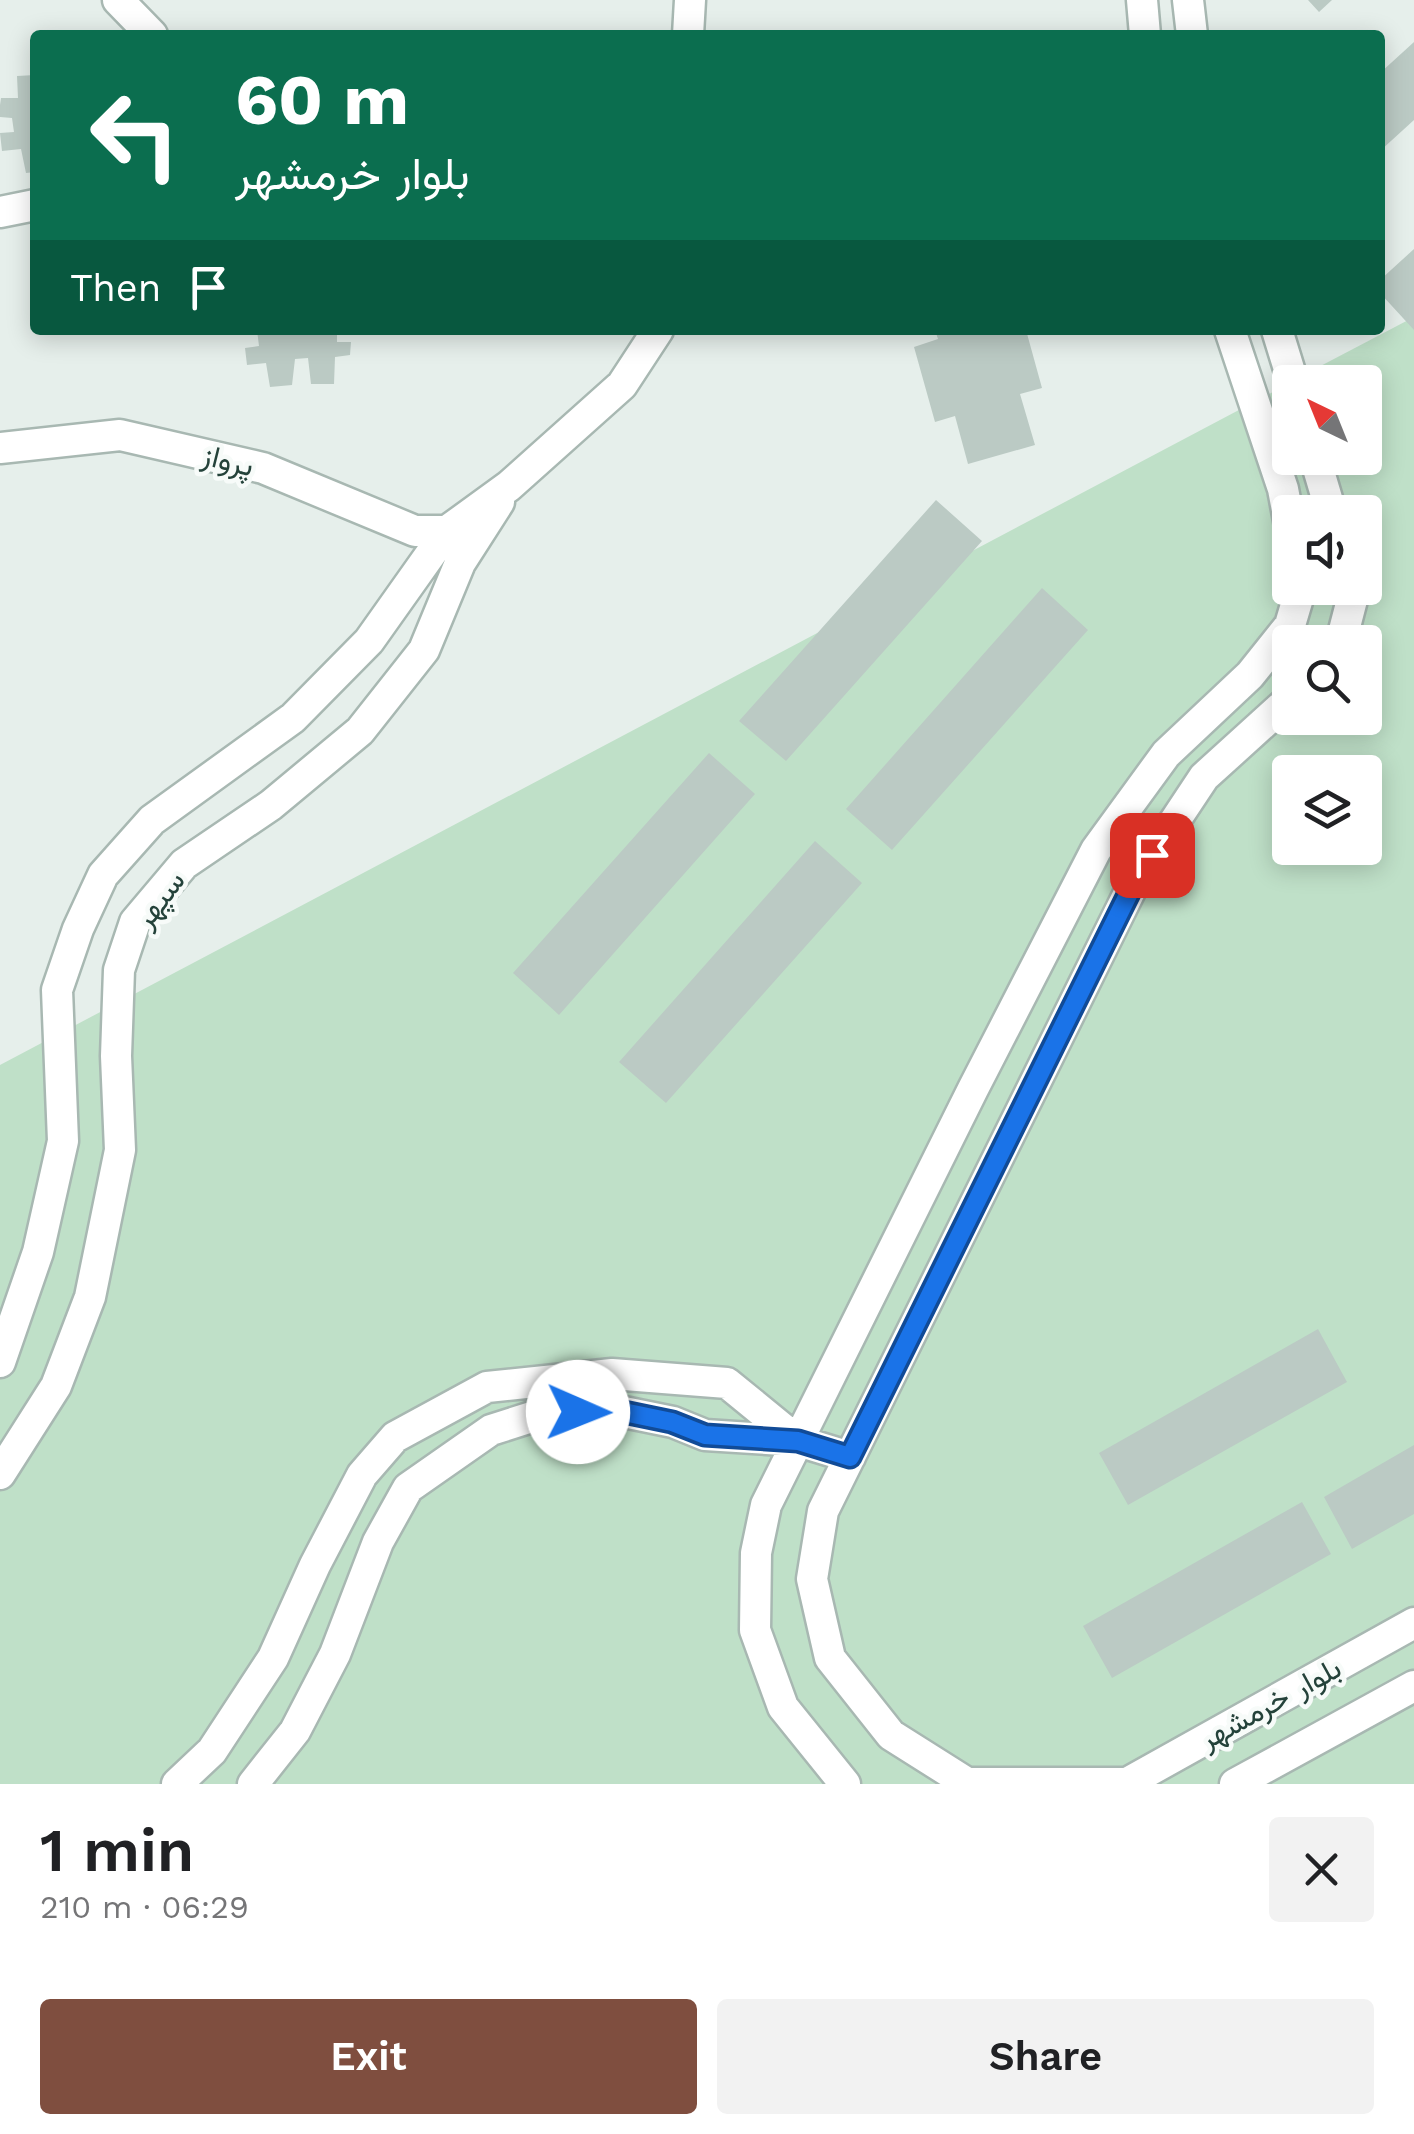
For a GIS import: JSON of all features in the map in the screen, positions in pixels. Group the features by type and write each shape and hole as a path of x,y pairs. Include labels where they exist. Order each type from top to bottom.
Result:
{"street":[{"path":"118,0 147,30"},
{"path":"688,30 690,0"},
{"path":"1142,0 1145,30"},
{"path":"1188,0 1191,30"},
{"path":"0,212 30,206"},
{"name":"سپهر","path":"0,1362 38,1252 63,1142 56,990 103,876 152,820 294,718 369,641 447,530 509,486 622,384 655,335"},
{"path":"1232,335 1284,495"},
{"path":"1278,335 1287,365"},
{"name":"پرواز","path":"0,448 120,435 263,468 415,531 447,530"},
{"name":"سپهر","path":"0,1474 56,1386 90,1297 120,1150 118,970 135,922 184,864 271,806 360,732 424,650 460,563 509,486"},
{"path":"845,1784 783,1707 755,1630 756,1553 766,1504 1096,850 1166,754 1250,674 1290,624 1296,605"},
{"name":"بلوار خرمشهر","path":"1272,715 1204,778 1135,881 823,1512 812,1579 830,1658 891,1736 967,1783 1127,1783 1414,1623"},
{"path":"177,1784 212,1751 274,1658 315,1565 362,1475 395,1437 487,1387 612,1374 727,1383 798,1441"},
{"path":"253,1784 295,1730 335,1654 378,1542 408,1488 491,1430 541,1414 614,1410 672,1422 705,1435 798,1441 850,1457"},
{"name":"بلوار خرمشهر","path":"1235,1784 1414,1686"}],"green space":[{"path":"1414,317 1414,1784 0,1784 0,1065 1272,393 1272,475 1382,475 1382,365 1322,365"}],"building":[{"path":"1308,0 1332,0 1319,12"},
{"path":"1414,42 1414,120 1385,146 1385,68"},
{"path":"30,75 30,173 26,173 21,149 2,151 0,133 14,132 12,118 0,117 1,98 18,98 17,76"},
{"path":"1414,249 1414,330 1385,298 1385,275"},
{"path":"258,335 337,335 337,342 351,342 350,355 335,357 334,384 311,384 308,358 295,359 292,385 270,387 266,363 247,365 245,348 259,346"},
{"path":"937,335 1027,335 1042,388 1020,394 1035,445 968,464 955,416 935,422 914,347 938,339"},
{"path":"936,500 982,541 786,761 739,721"},
{"path":"1042,588 1088,630 892,850 846,809"},
{"path":"709,753 755,794 559,1015 513,973"},
{"path":"815,841 862,883 666,1103 619,1062"},
{"path":"1318,1329 1347,1382 1128,1505 1099,1453"},
{"path":"1414,1445 1414,1514 1352,1549 1324,1497"},
{"path":"1302,1502 1331,1554 1112,1678 1083,1626"}],"route":[{"path":"578,1412 614,1410 672,1422 705,1435 798,1441 850,1457 1135,881 1152,855"}]}
